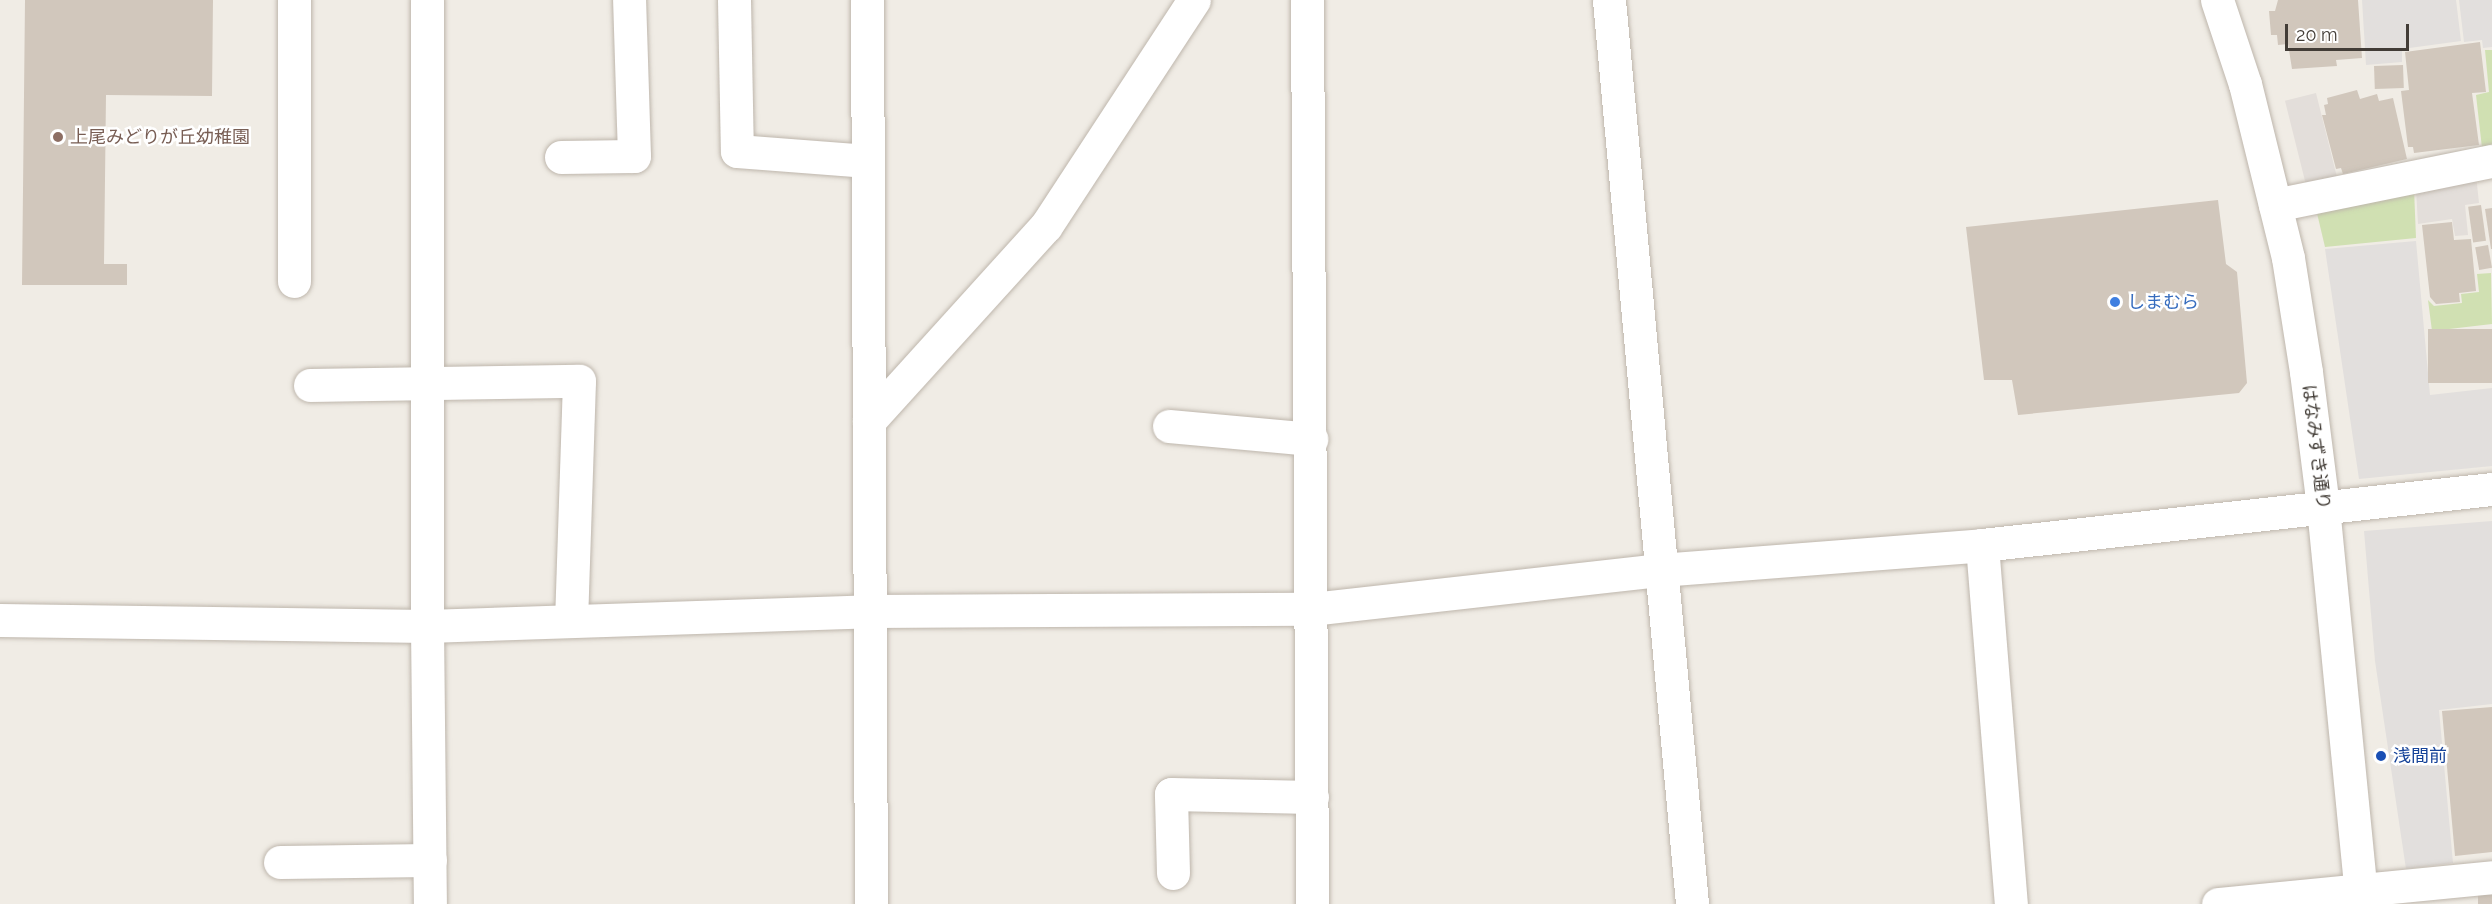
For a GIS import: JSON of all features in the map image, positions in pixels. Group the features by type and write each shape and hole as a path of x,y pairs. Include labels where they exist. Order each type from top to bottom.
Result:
{"street":[{"path":"294,0 294,281"},
{"path":"427,0 427,626 430,904"},
{"path":"561,157 634,156 629,0"},
{"path":"734,0 737,151 868,160"},
{"path":"867,0 871,904"},
{"path":"869,421 1046,226 1194,0"},
{"path":"1307,0 1312,904"},
{"path":"1609,0 1692,904"},
{"name":"はなみずき通り","path":"2217,0 2245,84 2288,258 2307,372 2323,507 2362,897"},
{"path":"2275,205 2492,161"},
{"path":"310,385 579,381 571,621"},
{"path":"1169,426 1311,439"},
{"path":"0,620 427,626 870,611 1311,609 1660,570 1982,545 2492,489"},
{"path":"1982,545 2011,904"},
{"path":"1173,873 1171,794 1312,797"},
{"path":"280,862 430,860"},
{"path":"2218,904 2362,897 2492,877"}],"shaded area":[{"path":"2362,0 2456,0 2461,41 2402,49 2402,62 2366,65"},
{"path":"2459,0 2492,0 2492,47 2483,48 2482,40 2464,42"},
{"path":"2316,93 2338,179 2306,187 2285,101"},
{"path":"2476,175 2479,203 2465,205 2468,235 2455,236 2452,219 2418,224 2416,189"},
{"path":"2416,241 2430,395 2492,388 2492,466 2359,479 2325,249"},
{"path":"2492,521 2492,704 2439,710 2453,863 2406,869 2375,661 2364,531"}],"green space":[{"path":"2485,50 2492,50 2492,146 2482,148 2476,95 2489,92"},
{"path":"2414,189 2416,238 2325,247 2316,209"},
{"path":"2491,273 2492,324 2432,331 2428,300 2434,306 2462,303 2461,294 2479,292 2477,274"}],"building":[{"path":"25,0 213,0 212,96 106,95 104,264 127,264 127,285 22,285"},
{"path":"2278,0 2358,0 2362,58 2336,60 2337,66 2292,69 2288,44 2278,45 2277,35 2271,35 2269,11 2275,11"},
{"path":"2480,42 2486,92 2472,93 2479,145 2414,153 2413,147 2408,147 2401,91 2409,90 2405,52"},
{"path":"2403,65 2404,88 2375,89 2374,66"},
{"path":"2357,90 2360,99 2377,94 2379,101 2393,98 2407,159 2343,174 2341,168 2336,169 2322,115 2326,115 2324,105 2328,104 2327,98"},
{"path":"2218,200 2226,264 2237,272 2247,383 2239,393 2018,415 2012,380 1984,380 1966,227"},
{"path":"2481,205 2486,241 2473,242 2468,207"},
{"path":"2492,208 2492,249 2491,249 2485,209"},
{"path":"2452,222 2454,240 2471,239 2476,291 2459,293 2460,302 2436,304 2430,297 2422,225"},
{"path":"2488,245 2492,268 2479,270 2475,247"},
{"path":"2428,329 2492,329 2492,383 2428,383"},
{"path":"2492,707 2492,852 2455,856 2442,711"},
{"path":"2478,895 2492,895 2492,904 2478,904"}],"place":[{"name":"上尾みどりが丘幼稚園","path":"58,137"},
{"name":"しまむら","path":"2115,302"},
{"name":"浅間前","path":"2381,756"}]}
